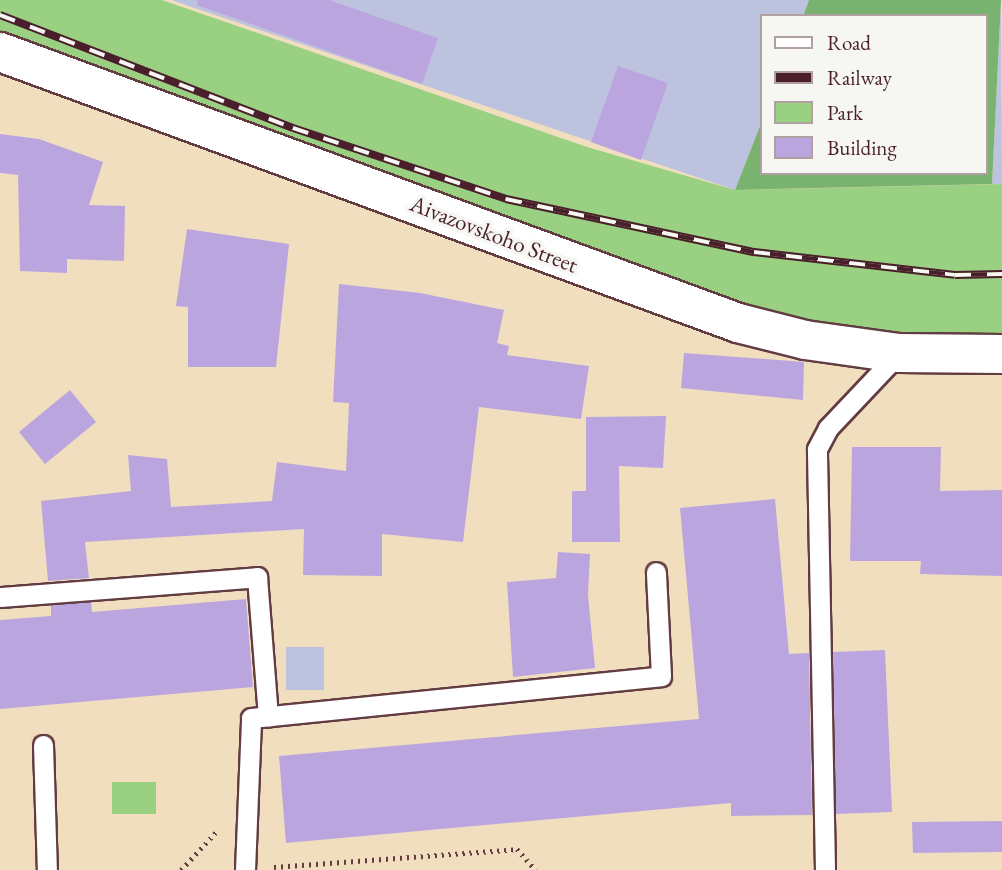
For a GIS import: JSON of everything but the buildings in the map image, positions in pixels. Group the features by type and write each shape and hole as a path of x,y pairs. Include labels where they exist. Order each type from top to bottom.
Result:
{"street":[{"name":"Aivazovskoho Street","path":"0,52 681,304 806,340 899,353 1002,354"}],"lane":[{"path":"825,870 817,449 828,428 899,353"},
{"path":"245,869 251,718 662,676 656,572"},
{"path":"0,597 257,577 268,717"},
{"path":"43,745 47,870"}],"path":[{"path":"245,869 517,849 536,870"}],"shaded area":[{"path":"171,0 809,0 804,14 760,14 760,126 735,190"},
{"path":"1001,0 1002,184 992,184"},
{"path":"286,647 324,647 324,690 286,690"}],"green space":[{"path":"0,0 162,0 587,147 735,190 1002,184 1002,354 805,340 0,52"},
{"path":"809,0 1001,0 992,184 735,190 760,126 760,175 988,175 988,14 804,14"},
{"path":"112,782 156,782 156,814 112,814"}],"railway":[{"path":"0,15 293,128 506,199 754,252 955,275 1002,274"}]}
